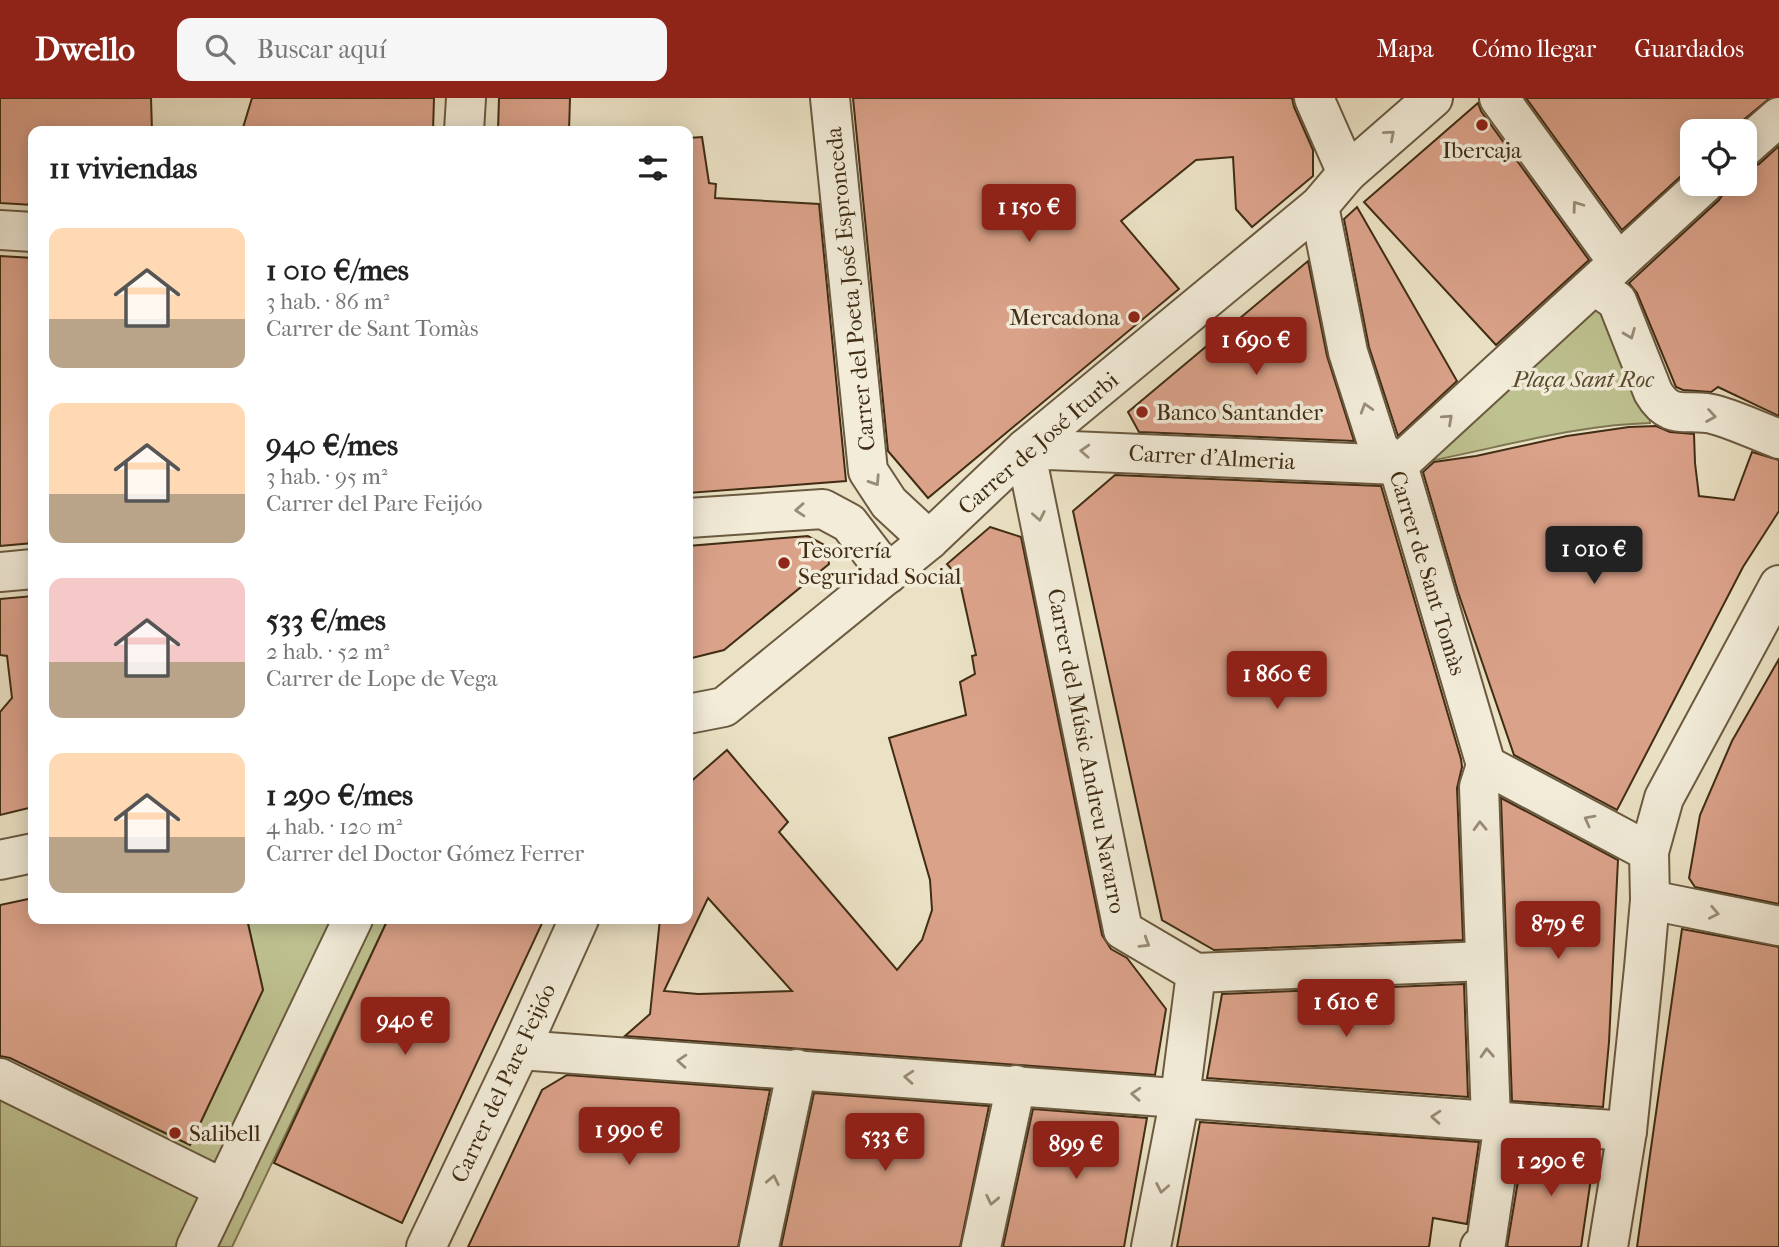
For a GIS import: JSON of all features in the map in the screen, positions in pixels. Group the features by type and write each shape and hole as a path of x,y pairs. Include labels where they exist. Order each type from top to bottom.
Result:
{"street":[{"path":"464,126 466,98"},
{"name":"Carrer del Poeta José Espronceda","path":"830,98 868,471 889,503 929,540"},
{"path":"1314,98 1347,173"},
{"name":"Carrer de José Iturbi","path":"706,710 888,574 929,540 1026,449 1319,206 1347,173 1433,98"},
{"path":"1499,98 1606,274 1660,405 1677,413 1714,414 1779,439"},
{"path":"1757,136 1779,117"},
{"path":"1398,466 1691,196"},
{"name":"Carrer de Sant Tomàs","path":"1319,206 1348,352 1379,449 1398,466 1486,765"},
{"path":"0,230 28,232"},
{"name":"Carrer d'Almeria","path":"1026,449 1398,466"},
{"name":"Carrer del Músic Andreu Navarro","path":"1026,449 1123,930 1196,973"},
{"path":"693,518 823,509 849,523 888,574"},
{"path":"0,572 28,569"},
{"path":"1608,1247 1627,1131 1650,900 1649,852 1664,798 1779,585"},
{"path":"1480,1247 1486,1243 1501,1143 1501,1122 1486,1042 1479,787 1486,765 1649,852"},
{"path":"0,860 28,854"},
{"path":"1650,900 1779,926"},
{"path":"196,1247 352,924"},
{"name":"Carrer del Pare Feijóo","path":"426,1247 577,924"},
{"path":"1150,1247 1180,1097 1196,973 1485,961"},
{"path":"520,1050 1627,1131"},
{"path":"759,1247 797,1069"},
{"path":"0,1078 224,1189"},
{"path":"981,1247 1016,1085"}],"green space":[{"name":"Plaça Sant Roc","path":"1600,305 1648,404 1650,423 1593,428 1424,462"},
{"path":"248,924 386,924 232,1247 0,1247 0,1057 190,1145 263,990"}],"building":[{"path":"0,98 151,98 152,126 28,126 28,205 0,203"},
{"path":"252,98 434,98 433,126 244,126"},
{"path":"499,98 570,98 569,126 498,126"},
{"path":"853,98 1292,98 1313,150 1313,176 1252,227 1236,209 1233,157 1196,160 1121,221 1179,289 928,498 888,451"},
{"path":"1526,98 1770,98 1745,119 1680,119 1680,177 1622,230"},
{"path":"1478,103 1481,111 1589,260 1496,345 1364,202"},
{"path":"702,137 709,183 716,184 715,198 819,204 846,481 693,493 693,138"},
{"path":"1779,146 1779,416 1718,387 1711,392 1676,387 1637,293 1629,283 1722,196 1757,196 1759,164"},
{"path":"1357,207 1457,381 1398,436 1369,347 1344,219"},
{"path":"0,256 28,258 28,543 0,546"},
{"path":"1308,261 1327,356 1354,441 1139,432 1128,412"},
{"path":"1656,426 1670,432 1694,434 1699,496 1734,500 1752,452 1779,460 1779,511 1743,567 1617,810 1514,755 1458,592 1423,472 1434,462 1476,456 1567,436"},
{"path":"1115,475 1381,486 1461,759 1457,788 1463,940 1214,950 1162,920 1073,511"},
{"path":"990,527 1021,537 1102,935 1111,949 1127,958 1166,1009 1155,1075 625,1036 650,1014 659,924 693,924 693,780 727,750 788,822 779,832 897,970 922,940 932,910 930,880 889,738 966,715 960,682 975,674 972,656 976,655 959,578 947,564","holes":["708,898 792,991 698,994 664,991"]},
{"path":"808,536 826,546 829,564 724,650 693,658 693,546"},
{"path":"28,596 28,808 0,815 0,712 12,698 7,656 0,655 0,599"},
{"path":"1779,659 1779,904 1695,887 1689,878 1700,815 1732,741"},
{"path":"1501,798 1618,860 1603,1107 1512,1101"},
{"path":"28,899 28,924 248,924 263,990 190,1145 10,1058 0,1056 0,905"},
{"path":"386,924 542,924 402,1223 274,1163"},
{"path":"1682,929 1779,947 1779,1247 1637,1247"},
{"path":"1464,984 1468,1097 1207,1078 1222,994"},
{"path":"567,1075 770,1090 738,1247 468,1247 542,1090"},
{"path":"814,1093 989,1106 960,1247 781,1247"},
{"path":"1033,1109 1147,1118 1124,1247 1003,1247"},
{"path":"1200,1122 1479,1142 1467,1224 1433,1218 1429,1247 1177,1247"},
{"path":"1524,1145 1595,1151 1581,1247 1507,1247"}],"place":[{"name":"Ibercaja","path":"1482,125"},
{"name":"Mercadona","path":"1134,317"},
{"name":"Banco Santander","path":"1142,412"},
{"name":"Tesorería Seguridad Social","path":"784,563"},
{"name":"Salibell","path":"175,1133"}]}
